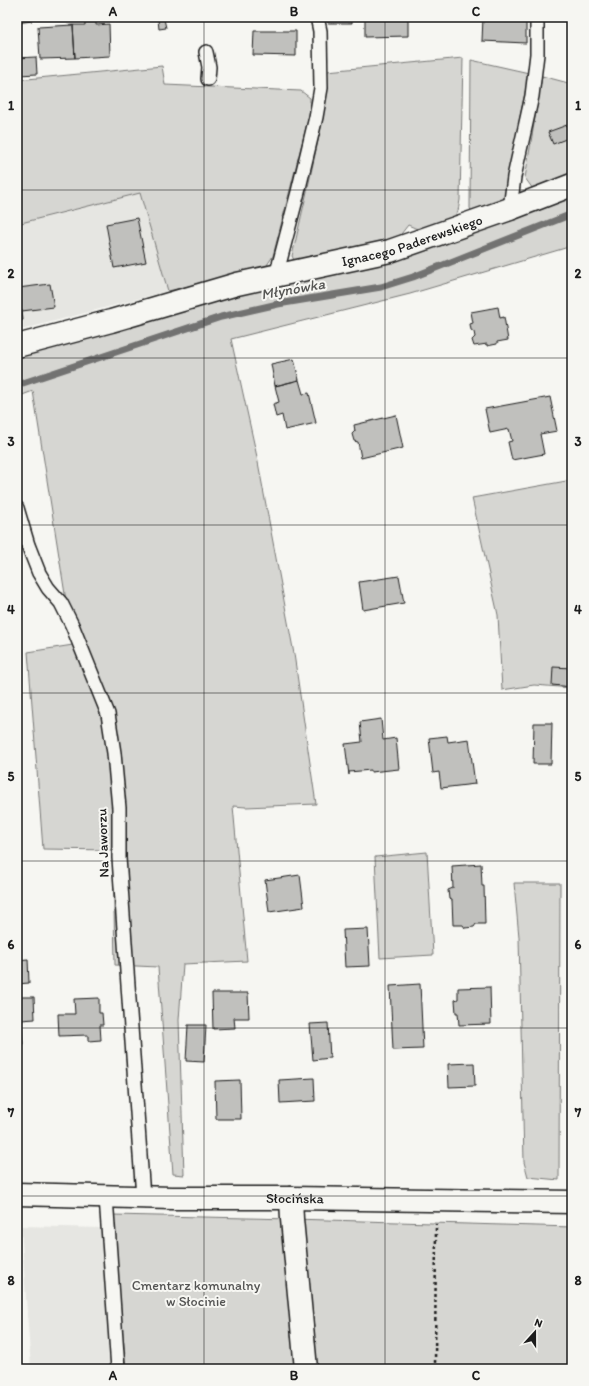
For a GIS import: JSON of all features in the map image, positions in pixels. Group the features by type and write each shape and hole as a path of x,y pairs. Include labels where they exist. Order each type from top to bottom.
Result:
{"street":[{"name":"Ignacego Paderewskiego","path":"17,346 118,319 237,284 390,251 510,209 572,184"},
{"name":"Słocińska","path":"17,1194 572,1202"},
{"path":"291,1198 306,1369"}],"lane":[{"path":"276,276 306,162 321,88 320,31 317,17"},
{"path":"510,209 514,177 532,96 537,54 537,17"},
{"path":"206,52 209,66 208,79"},
{"name":"Na Jaworzu","path":"17,508 28,546 39,573 48,588 61,603 108,714 114,753 118,808 119,858 143,1197"},
{"path":"106,1196 118,1369"}],"path":[{"path":"435,1369 436,1224"}],"shaded area":[{"path":"140,192 168,291 17,331 17,224"},
{"path":"21,1226 102,1228 113,1369 31,1369"}],"green space":[{"path":"463,58 460,200 458,211 452,220 422,231 408,225 398,238 296,264 292,256 323,118 327,71"},
{"path":"471,60 529,73 513,151 507,192 501,204 472,214 470,208"},
{"path":"162,66 165,85 301,91 310,98 310,112 273,256 265,268 168,291 140,193 17,224 17,80"},
{"path":"542,76 572,84 572,173 533,189 525,178"},
{"path":"572,192 572,246 410,294 231,339 257,457 294,654 316,804 246,807 233,806 247,961 183,964 179,1020 184,1175 173,1174 158,967 115,965 113,850 43,849 28,652 73,645 33,391 17,397 17,355"},
{"path":"572,480 572,688 534,685 502,690 498,615 472,498"},
{"path":"427,852 433,955 380,958 375,857"},
{"path":"514,883 560,883 559,1180 528,1177 524,1162 519,937"},
{"name":"Cmentarz komunalny w Słocinie","path":"113,1215 572,1227 572,1369 126,1369"}],"building":[{"path":"17,17 32,17 32,21 17,23"},
{"path":"328,17 352,17 352,23 328,23"},
{"path":"365,17 408,17 408,36 365,37"},
{"path":"483,17 526,17 526,43 482,41"},
{"path":"85,18 96,18 96,25 109,24 110,56 75,58 73,25 85,25"},
{"path":"164,19 166,28 159,29 158,20"},
{"path":"73,25 75,58 40,59 38,27"},
{"path":"254,31 296,31 296,56 253,55"},
{"path":"36,57 37,74 19,75 17,58"},
{"path":"567,125 571,137 553,144 548,132"},
{"path":"137,218 146,262 114,268 106,224"},
{"path":"17,282 18,288 50,284 54,307 22,311 23,320 17,321"},
{"path":"498,307 500,318 504,317 508,340 487,346 487,344 474,346 472,340 475,337 474,332 471,330 470,324 473,323 471,312"},
{"path":"294,359 299,380 275,386 271,364"},
{"path":"299,380 303,394 309,393 316,423 285,430 282,415 276,417 273,404 279,402 275,386"},
{"path":"550,397 557,431 540,434 544,454 512,460 508,442 512,441 509,429 490,433 485,409"},
{"path":"396,415 403,448 361,458 358,442 354,441 352,434 355,431 354,425"},
{"path":"399,576 404,603 363,610 359,582"},
{"path":"553,667 572,668 572,687 552,685"},
{"path":"381,719 383,740 396,738 399,769 371,772 371,770 349,772 349,775 345,744 362,742 360,722"},
{"path":"534,723 552,723 551,764 533,764"},
{"path":"447,736 448,742 469,739 475,784 441,788 439,772 433,773 429,738"},
{"path":"481,864 482,886 484,886 485,924 476,924 474,927 465,928 463,925 453,925 452,900 449,899 448,890 453,888 452,866"},
{"path":"300,875 304,907 269,912 265,880"},
{"path":"368,929 370,966 345,967 343,930"},
{"path":"28,959 29,983 17,984 17,960"},
{"path":"420,984 423,1049 393,1050 390,986"},
{"path":"490,987 491,1024 459,1025 455,1000 458,999 458,988"},
{"path":"212,993 248,993 249,1018 234,1018 235,1028 213,1029"},
{"path":"17,997 34,997 35,1019 21,1020 23,1046 17,1047"},
{"path":"99,998 99,1013 102,1013 103,1025 100,1025 101,1040 88,1041 88,1035 59,1036 58,1014 75,1014 74,999"},
{"path":"328,1023 330,1058 313,1060 310,1024"},
{"path":"188,1025 206,1025 204,1062 186,1061"},
{"path":"474,1063 475,1086 449,1087 448,1064"},
{"path":"314,1078 315,1101 280,1103 279,1080"},
{"path":"240,1080 241,1119 216,1119 215,1081"}],"waterway":[{"name":"Młynówka","path":"17,385 221,317 278,304 381,287 413,277 572,214"}]}
